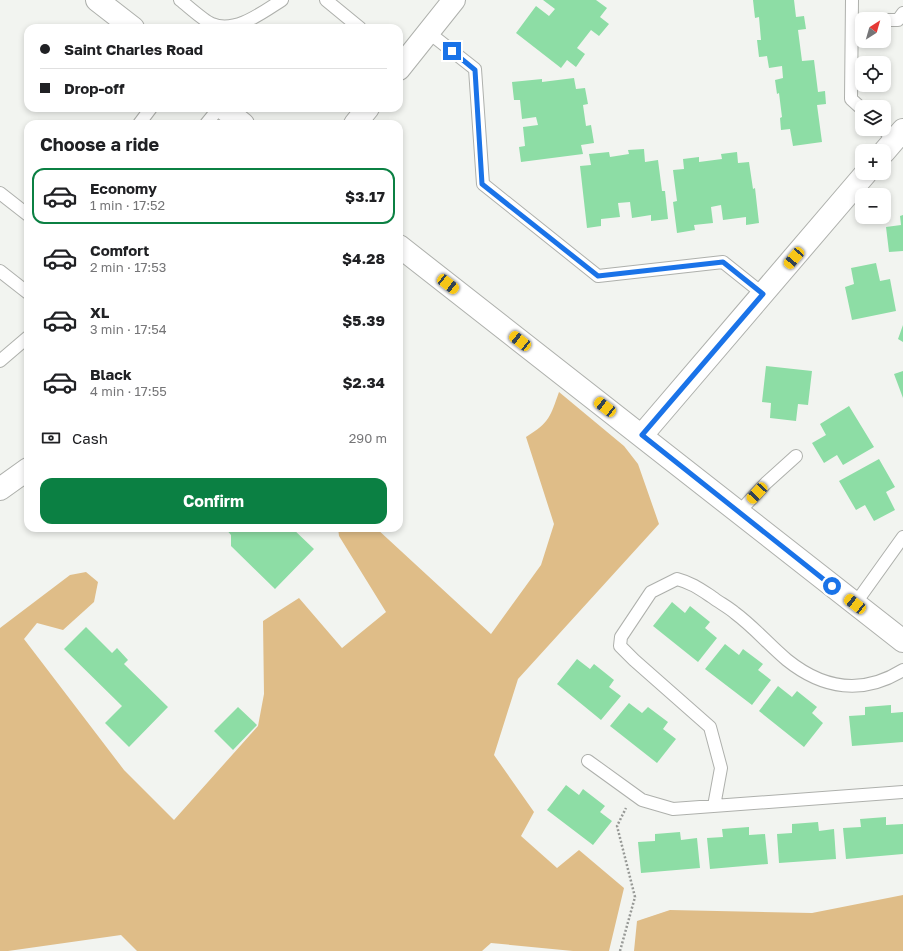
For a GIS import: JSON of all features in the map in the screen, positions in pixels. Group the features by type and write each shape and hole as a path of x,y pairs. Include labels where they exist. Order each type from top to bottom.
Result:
{"street":[{"path":"97,0 128,24"},
{"path":"403,61 454,0"},
{"path":"228,112 238,120"},
{"path":"358,120 365,112"},
{"path":"642,435 860,180"},
{"path":"403,249 903,641"},
{"path":"0,489 24,472"}],"lane":[{"path":"180,0 212,24"},
{"path":"241,24 245,23 282,0"},
{"path":"326,0 355,24"},
{"path":"852,0 855,13"},
{"path":"891,20 898,20 903,13"},
{"path":"428,32 475,70 482,184 598,276 723,262 763,294"},
{"path":"855,47 851,99 855,103"},
{"path":"0,193 24,212"},
{"path":"0,271 24,290"},
{"path":"0,361 24,340"},
{"path":"739,512 766,483 796,456"},
{"path":"855,604 903,538"},
{"path":"714,806 721,768 710,727 620,646 621,637 651,592 677,579 691,583 736,613 794,664 811,676 835,684 860,686 884,680 903,670"},
{"path":"588,761 642,800 674,809 903,792"}],"path":[{"path":"620,951 635,897 617,826 634,794"}],"shaded area":[{"path":"559,392 624,446 638,464 659,524 518,679 494,755 534,812 521,836 557,868 579,850 624,888 609,951 573,951 491,943 482,951 137,951 121,935 0,951 0,628 70,575 86,572 98,582 94,602 63,630 37,623 24,639 124,770 174,820 258,726 264,694 263,621 299,598 342,648 386,612 339,536 338,532 380,532 491,634 541,565 554,524 526,437 545,423"},
{"path":"903,895 903,951 634,951 637,921 670,910 812,913"}],"building":[{"path":"543,0 596,0 607,8 600,17 609,24 599,36 591,30 577,48 585,54 576,67 567,60 561,68 516,33 536,6 549,16 555,9"},
{"path":"753,0 794,0 796,17 804,16 806,29 798,30 802,61 814,60 818,92 825,91 826,104 817,105 822,142 793,146 790,129 781,130 780,118 782,117 779,93 777,94 775,80 783,78 782,66 769,68 767,56 759,57 757,40 761,40 759,17 755,18"},
{"path":"574,78 576,89 585,88 588,104 583,105 586,126 591,125 594,143 581,145 583,154 521,162 519,147 525,146 523,127 538,125 536,117 522,119 520,100 514,100 512,82 542,79 542,82"},
{"path":"644,149 645,162 658,160 662,191 665,191 668,219 651,221 651,215 632,218 630,202 618,203 620,217 601,219 601,226 587,228 580,166 591,165 589,154 609,152 610,157 629,154 628,150"},
{"path":"737,152 738,163 749,162 753,189 755,188 759,223 746,225 746,217 723,220 721,205 711,207 713,223 694,225 695,230 677,233 673,202 677,201 673,170 684,169 683,159 699,157 699,162 722,159 721,154"},
{"path":"903,215 903,251 889,252 886,227 901,225 900,216"},
{"path":"876,263 880,281 890,279 896,311 852,320 845,287 854,284 851,268"},
{"path":"903,325 903,342 898,339"},
{"path":"766,366 812,371 808,405 798,404 796,421 770,418 771,403 762,402"},
{"path":"903,371 903,398 894,374"},
{"path":"849,406 874,447 843,465 837,455 824,463 812,443 826,435 820,424"},
{"path":"879,459 895,487 886,492 895,510 874,521 865,505 856,510 839,481"},
{"path":"228,532 296,532 314,549 275,589 231,546 231,535"},
{"path":"672,602 685,613 690,606 710,622 705,628 717,638 698,662 653,626"},
{"path":"86,627 112,653 117,648 128,660 124,664 168,707 129,747 105,723 122,706 64,649"},
{"path":"725,644 739,655 743,649 763,664 758,670 771,680 752,705 705,669"},
{"path":"577,659 590,669 594,664 614,680 609,687 621,696 601,720 557,684"},
{"path":"778,686 792,697 797,691 817,707 812,713 823,723 804,747 759,711"},
{"path":"629,703 642,713 648,707 668,722 663,729 676,739 657,763 610,726"},
{"path":"891,705 891,713 903,712 903,742 852,746 849,716 865,715 865,707"},
{"path":"238,707 257,725 233,750 214,731"},
{"path":"566,785 579,795 583,789 605,806 600,812 612,821 593,845 547,810"},
{"path":"886,817 886,825 903,824 903,854 846,859 843,828 861,827 860,819"},
{"path":"818,822 819,831 834,829 836,859 779,863 777,834 792,833 792,824"},
{"path":"749,827 749,835 765,834 768,864 710,869 707,838 723,837 722,829"},
{"path":"680,832 681,840 697,838 700,868 641,873 638,842 655,841 655,834"}],"route":[{"path":"452,51 475,70 482,184 598,276 723,262 763,294 642,435 832,586"}]}
